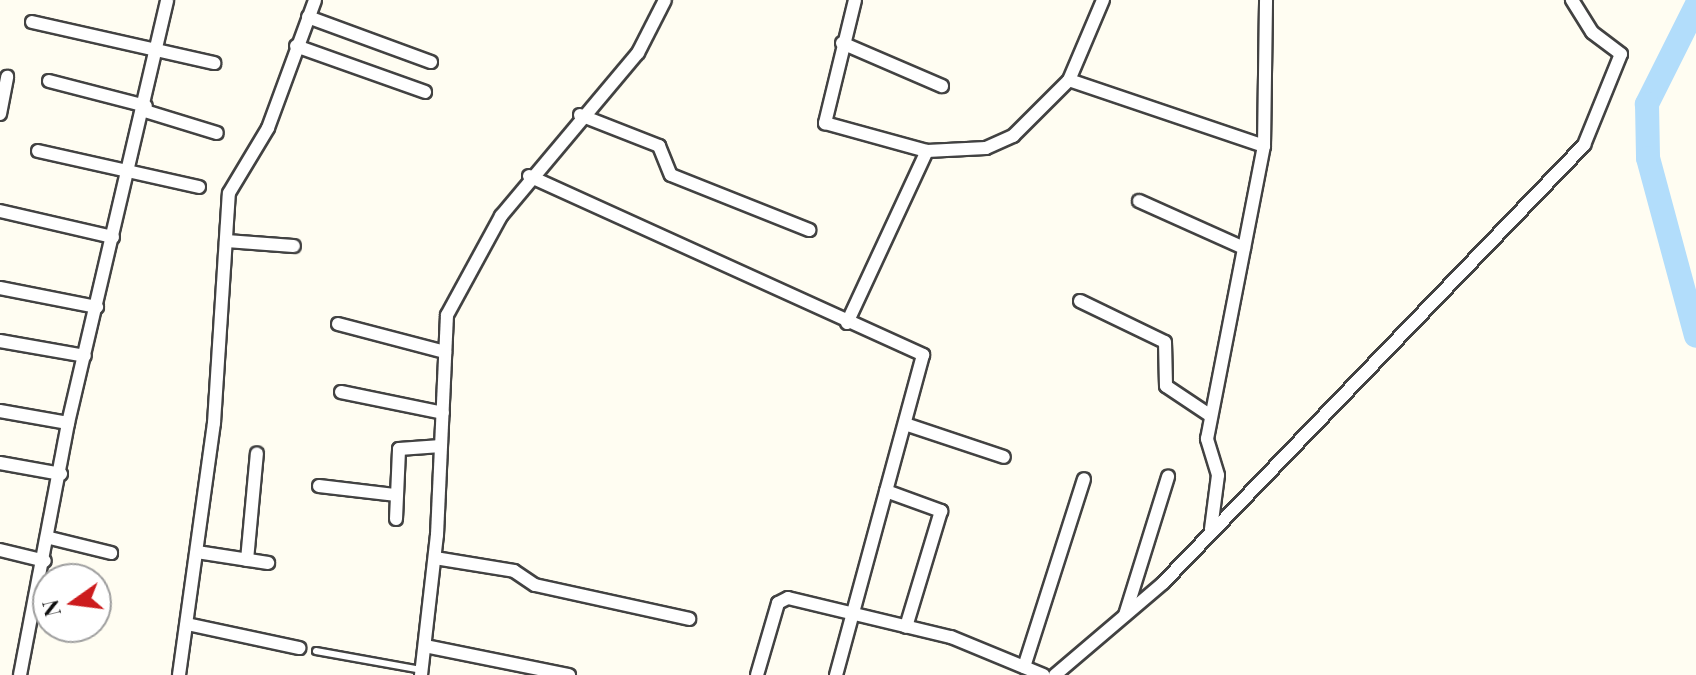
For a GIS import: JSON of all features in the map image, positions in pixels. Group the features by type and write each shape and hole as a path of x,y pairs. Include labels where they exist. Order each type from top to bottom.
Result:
{"street":[{"path":"20,675 50,538 68,423 128,169 146,109 167,0"},
{"path":"179,675 197,552 229,193 268,128 315,0"},
{"path":"421,673 435,558 450,305 529,176 638,53 665,0"},
{"path":"855,0 822,120 927,151 986,148 1013,136 1069,80 1103,0"},
{"path":"1211,529 1218,475 1207,439 1264,146 1266,0"},
{"path":"1055,675 1125,615 1211,529 1584,145 1621,54 1592,32 1572,0"},
{"path":"308,17 431,62"},
{"path":"32,22 214,63"},
{"path":"842,43 942,86"},
{"path":"296,46 425,92"},
{"path":"0,114 7,77"},
{"path":"1069,80 1264,146"},
{"path":"49,81 217,133"},
{"path":"580,115 659,146 671,175 809,230"},
{"path":"38,151 199,187"},
{"path":"847,323 927,151"},
{"path":"529,176 923,355 836,675"},
{"path":"1139,201 1244,248"},
{"path":"0,211 113,237"},
{"path":"226,241 294,246"},
{"path":"0,288 97,307"},
{"path":"1080,301 1165,342 1166,386 1211,416"},
{"path":"338,324 445,352"},
{"path":"0,341 85,356"},
{"path":"341,392 443,413"},
{"path":"0,411 68,423"},
{"path":"905,424 1004,457"},
{"path":"396,519 402,444 441,446"},
{"path":"247,560 257,453"},
{"path":"0,463 61,474"},
{"path":"1125,615 1168,477"},
{"path":"1024,667 1084,479"},
{"path":"319,486 396,495"},
{"path":"886,491 941,511 906,627"},
{"path":"50,538 111,553"},
{"path":"0,550 45,561"},
{"path":"197,552 268,563"},
{"path":"435,558 689,619"},
{"path":"757,675 782,598 906,627 1043,675"},
{"path":"187,624 299,648"},
{"path":"425,646 569,675"}],"lane":[{"path":"316,651 421,673"}],"waterway":[{"path":"1696,6 1647,104 1648,158 1696,336"}]}
